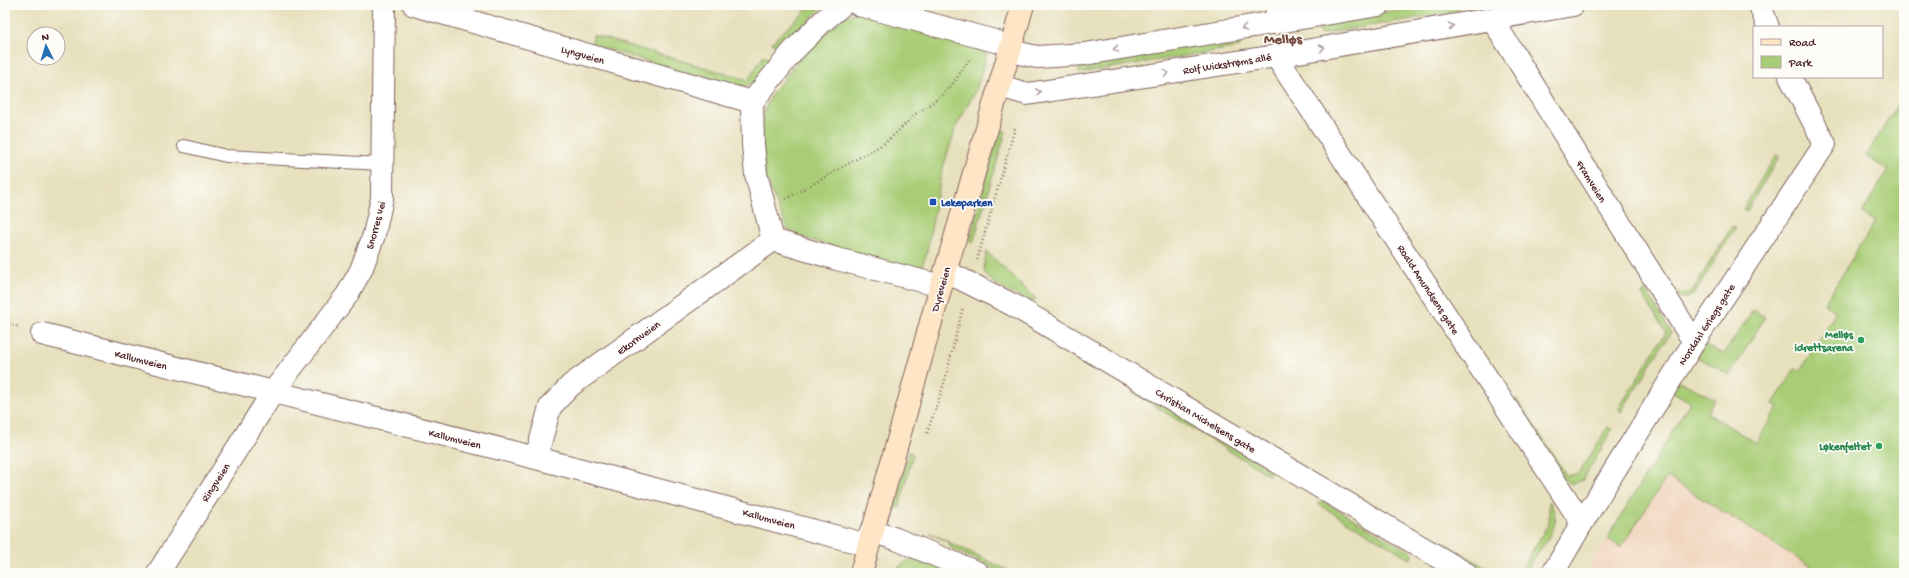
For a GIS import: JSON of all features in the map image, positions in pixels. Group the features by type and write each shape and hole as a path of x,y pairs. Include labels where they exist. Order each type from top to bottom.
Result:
{"main road":[{"name":"Dyreveien","path":"861,573 943,279 1000,86 994,43 1023,5"}],"street":[{"name":"Snorres vei","path":"273,392 347,295 361,270 374,235 382,198 384,5"},
{"name":"Lyngveien","path":"414,5 752,102"},
{"path":"774,240 756,174 753,145 752,102 793,51 823,21 842,5"},
{"path":"859,5 994,43 1037,58 1085,54 1277,14 1379,5"},
{"name":"Rolf Wickstrøms allé","path":"1000,86 1027,94 1276,56 1573,5"},
{"path":"1760,5 1768,26"},
{"name":"Framveien","path":"1492,18 1694,342"},
{"name":"Roald Amundsens gate","path":"1276,56 1582,523"},
{"name":"Nordahl Griegs gate","path":"1553,573 1582,523 1694,342 1825,144 1791,78"},
{"name":"Christian Michelsens gate","path":"774,240 851,263 970,283 1013,305 1465,573"},
{"name":"Ekornveien","path":"536,458 550,407 571,385 774,240"},
{"name":"Kallumveien","path":"42,334 536,458 870,538 896,539 978,573"},
{"name":"Ringveien","path":"158,573 273,392"}],"lane":[{"path":"184,146 226,156 382,164"}],"path":[{"path":"765,210 865,156 885,143 916,114 940,98 965,68 994,43"},
{"path":"926,434 944,384 970,283 1015,128"},
{"path":"896,539 886,572 899,573"}],"shaded area":[{"path":"1650,467 1821,573 1586,573"}],"green space":[{"path":"812,5 824,5 780,50 772,43"},
{"path":"1430,5 1458,5 1459,11 1320,34 1318,23"},
{"path":"859,12 927,31 987,52 977,88 956,127 942,171 926,256 919,272 801,237 788,230 765,176 761,126 765,109 772,94 803,55 843,17"},
{"path":"593,35 748,80 764,55 770,60 759,77 751,83 746,85 731,86 592,45"},
{"path":"1238,36 1240,47 1079,73 1078,63"},
{"name":"Melløs idrettsarena","path":"1904,94 1904,573 1821,573 1667,477 1621,547 1607,539 1690,402 1670,390 1677,380 1715,399 1707,413 1756,443 1778,407 1773,404 1795,368 1800,371 1836,312 1824,304 1875,222 1862,213 1888,170 1866,156"},
{"path":"1002,130 1006,131 973,243 969,242 998,137"},
{"path":"1776,155 1779,157 1746,212 1743,209"},
{"path":"1732,226 1735,228 1694,294 1688,298 1680,298 1677,293 1691,293"},
{"path":"987,252 1036,299 1031,302 1003,289 990,279 984,268"},
{"path":"1647,292 1671,332 1621,412 1619,408 1666,332 1642,294"},
{"path":"1753,310 1765,317 1730,375 1695,356 1703,344 1724,354"},
{"path":"1136,387 1272,471 1269,475 1133,393"},
{"path":"1516,398 1567,476 1579,473 1608,427 1612,430 1583,480 1571,484 1564,479 1514,400"},
{"path":"909,451 913,454 899,508 894,506"},
{"path":"1321,500 1414,554 1411,559 1318,504"},
{"path":"1549,501 1555,516 1553,528 1546,541 1523,573 1519,573 1549,523"},
{"path":"930,533 1014,573 1003,573 951,548 948,542"},
{"path":"1438,539 1495,573 1484,573 1436,544"},
{"path":"921,558 957,573 893,573 906,562"}],"place":[{"name":"Lekeparken","path":"933,202"},
{"name":"Melløs idrettsarena","path":"1861,340"},
{"name":"Løkenfeltet","path":"1879,446"}],"district":[{"name":"Melløs","path":"1283,38"}]}
